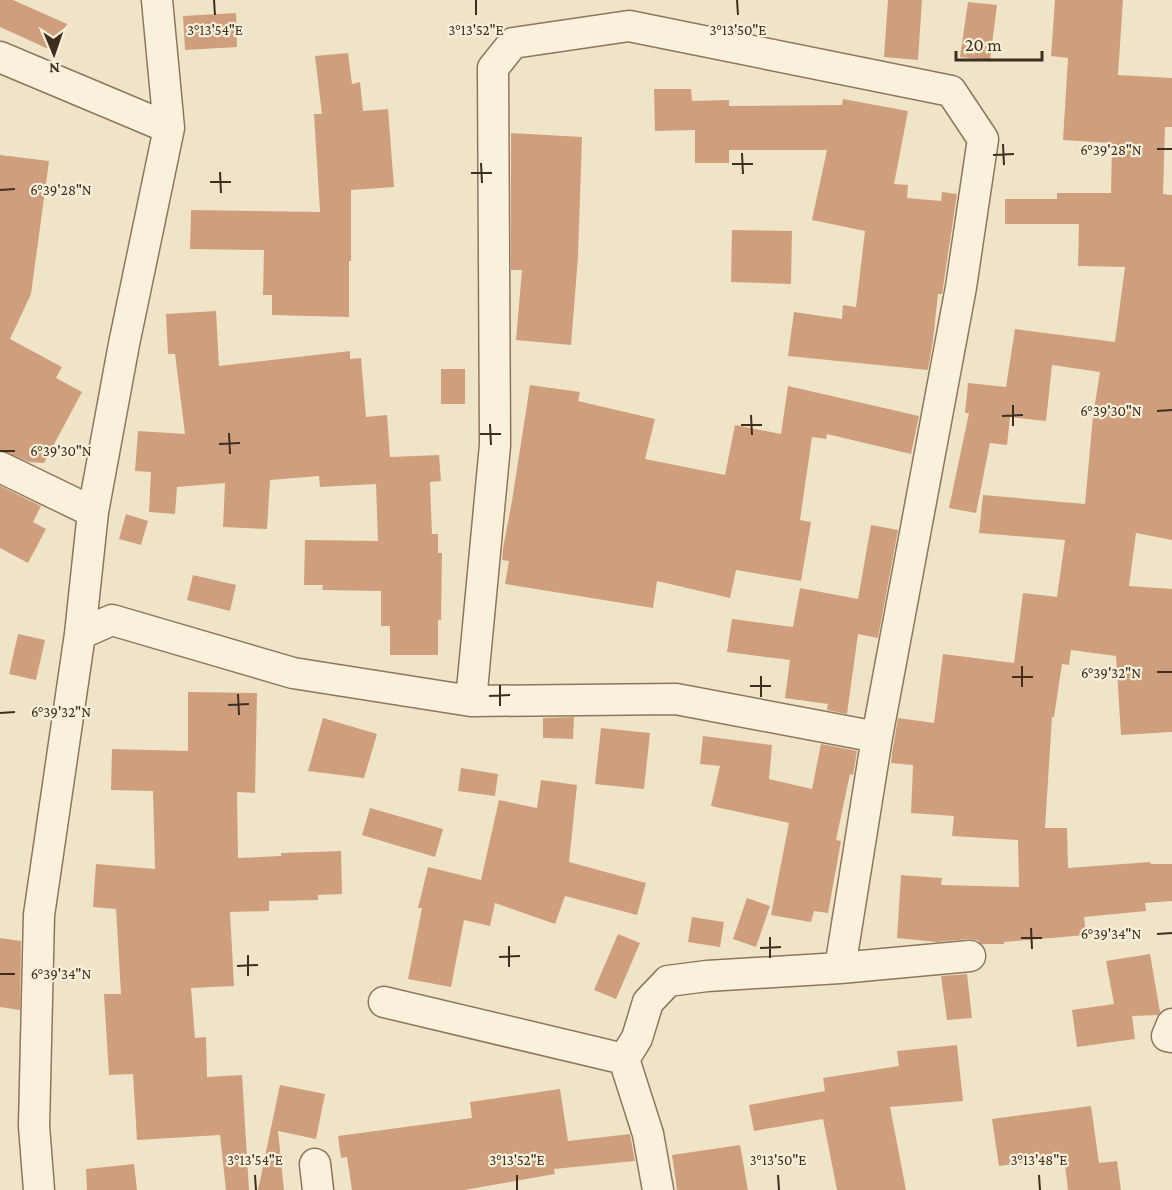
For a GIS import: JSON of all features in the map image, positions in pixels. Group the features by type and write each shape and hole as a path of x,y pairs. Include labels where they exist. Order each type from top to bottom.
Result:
{"street":[{"path":"39,1190 34,1126 39,915 80,634 93,512 124,344 169,128 156,0"},
{"path":"471,701 495,445 493,68 513,43 630,26 951,91 982,139 961,287 877,737 840,968"},
{"path":"0,57 169,128"},
{"path":"0,467 93,512"},
{"path":"86,575 112,620"},
{"path":"80,634 112,620 293,673 471,701 676,699 877,737"},
{"path":"658,1190 648,1134 624,1059 637,1038 648,1002 668,981 707,975 840,968 970,956"},
{"path":"384,1002 624,1059"},
{"path":"1172,1023 1167,1036 1172,1037"}],"building":[{"path":"0,0 13,0 67,24 55,52 0,27"},
{"path":"888,0 922,0 918,60 884,57"},
{"path":"1055,0 1123,0 1118,75 1172,78 1172,127 1165,127 1163,194 1172,195 1172,540 1136,533 1129,586 1172,589 1172,732 1121,735 1116,656 1071,650 1069,665 1062,664 1054,717 1052,717 1045,828 1067,828 1068,868 1150,862 1151,864 1172,864 1172,901 1145,903 1146,911 1084,917 1086,935 1004,942 1004,944 981,944 977,940 969,939 937,942 897,938 901,875 942,878 941,885 1019,887 1018,840 952,836 954,816 911,813 913,765 891,763 892,753 898,718 934,723 943,654 1014,663 1023,593 1057,597 1065,540 979,533 983,495 1085,504 1093,416 1100,372 1052,365 1046,421 1010,417 1007,445 990,443 976,513 949,508 969,413 965,413 968,383 1006,387 1015,329 1115,342 1125,267 1078,266 1079,224 1005,224 1005,199 1057,199 1057,193 1111,193 1112,143 1063,140 1068,58 1051,56"},
{"path":"968,2 997,5 990,60 960,57"},
{"path":"236,13 237,47 185,50 183,16"},
{"path":"348,53 352,84 360,82 363,111 388,109 394,187 351,190 349,317 272,315 272,295 263,295 264,250 190,249 191,210 320,212 314,114 322,114 315,56"},
{"path":"654,89 691,89 692,101 729,100 729,106 842,105 843,99 908,111 894,184 908,185 907,198 941,201 942,192 957,194 942,294 938,294 928,370 788,356 794,312 842,319 843,305 856,307 865,231 812,220 827,150 729,150 729,163 695,163 695,130 655,131"},
{"path":"511,133 582,137 578,257 571,345 516,340 522,270 511,270"},
{"path":"0,155 49,161 31,294 10,339 62,367 56,378 82,392 44,463 29,462 0,450"},
{"path":"732,230 792,231 791,284 731,282"},
{"path":"216,311 219,366 350,351 350,359 361,358 366,417 387,415 390,457 439,455 441,481 430,482 432,534 438,534 438,553 442,553 438,655 390,655 390,626 381,626 381,591 322,590 323,585 304,585 305,540 378,541 376,484 320,487 319,476 270,480 267,529 223,527 225,483 177,487 175,514 149,512 151,472 135,471 138,431 185,434 175,354 168,354 166,314"},
{"path":"441,369 465,369 465,404 441,404"},
{"path":"530,385 580,392 578,401 655,419 645,459 725,475 735,425 781,434 788,386 919,416 911,454 827,434 826,439 812,437 800,520 811,522 801,581 736,570 730,598 657,581 653,608 505,584 509,561 502,560 503,548"},
{"path":"0,486 41,506 33,522 46,529 28,563 0,548"},
{"path":"126,514 148,521 141,545 119,539"},
{"path":"871,525 898,530 878,638 858,634 847,714 827,710 828,704 785,698 790,660 727,652 732,619 793,627 800,588 858,599"},
{"path":"193,575 236,585 230,611 187,600"},
{"path":"18,634 45,640 36,680 9,674"},
{"path":"188,692 257,693 255,793 237,792 238,858 281,856 281,853 341,851 342,894 318,895 318,900 269,901 269,911 230,912 234,986 191,988 195,1038 206,1037 207,1077 242,1075 249,1190 226,1190 220,1135 137,1140 133,1074 109,1075 104,994 121,994 116,909 93,907 96,864 155,869 153,791 111,790 112,749 188,751"},
{"path":"574,717 573,739 543,738 543,718"},
{"path":"323,718 377,734 364,778 308,771"},
{"path":"601,728 650,733 644,789 595,784"},
{"path":"703,736 772,745 769,779 812,789 821,744 857,751 836,840 841,841 828,913 814,911 811,922 771,915 789,823 711,806 720,766 700,764"},
{"path":"461,768 498,774 495,796 458,791"},
{"path":"541,780 577,785 569,862 646,883 637,915 565,896 555,924 495,903 490,926 464,920 451,987 408,979 422,908 418,908 428,867 481,880 499,800 537,808"},
{"path":"370,808 443,829 435,857 362,835"},
{"path":"747,898 770,906 756,947 733,939"},
{"path":"692,917 724,922 720,947 688,942"},
{"path":"618,934 640,943 616,999 594,990"},
{"path":"0,938 21,941 20,1010 0,1007"},
{"path":"1150,954 1160,1012 1158,1015 1132,1016 1135,1039 1077,1047 1072,1010 1114,1004 1106,961"},
{"path":"967,974 972,1018 947,1020 941,976"},
{"path":"957,1045 963,1101 890,1107 906,1190 837,1190 823,1119 754,1131 749,1105 825,1091 823,1078 899,1066 897,1051"},
{"path":"280,1085 325,1094 316,1139 278,1131 284,1190 258,1190"},
{"path":"560,1089 568,1141 630,1134 635,1161 554,1169 555,1174 464,1190 352,1190 347,1157 341,1158 338,1136 472,1118 470,1102"},
{"path":"1091,1106 1099,1163 1117,1161 1121,1190 1068,1190 1064,1157 999,1166 992,1119"},
{"path":"740,1145 748,1190 677,1190 672,1155"},
{"path":"134,1164 137,1190 87,1190 86,1169"}]}
